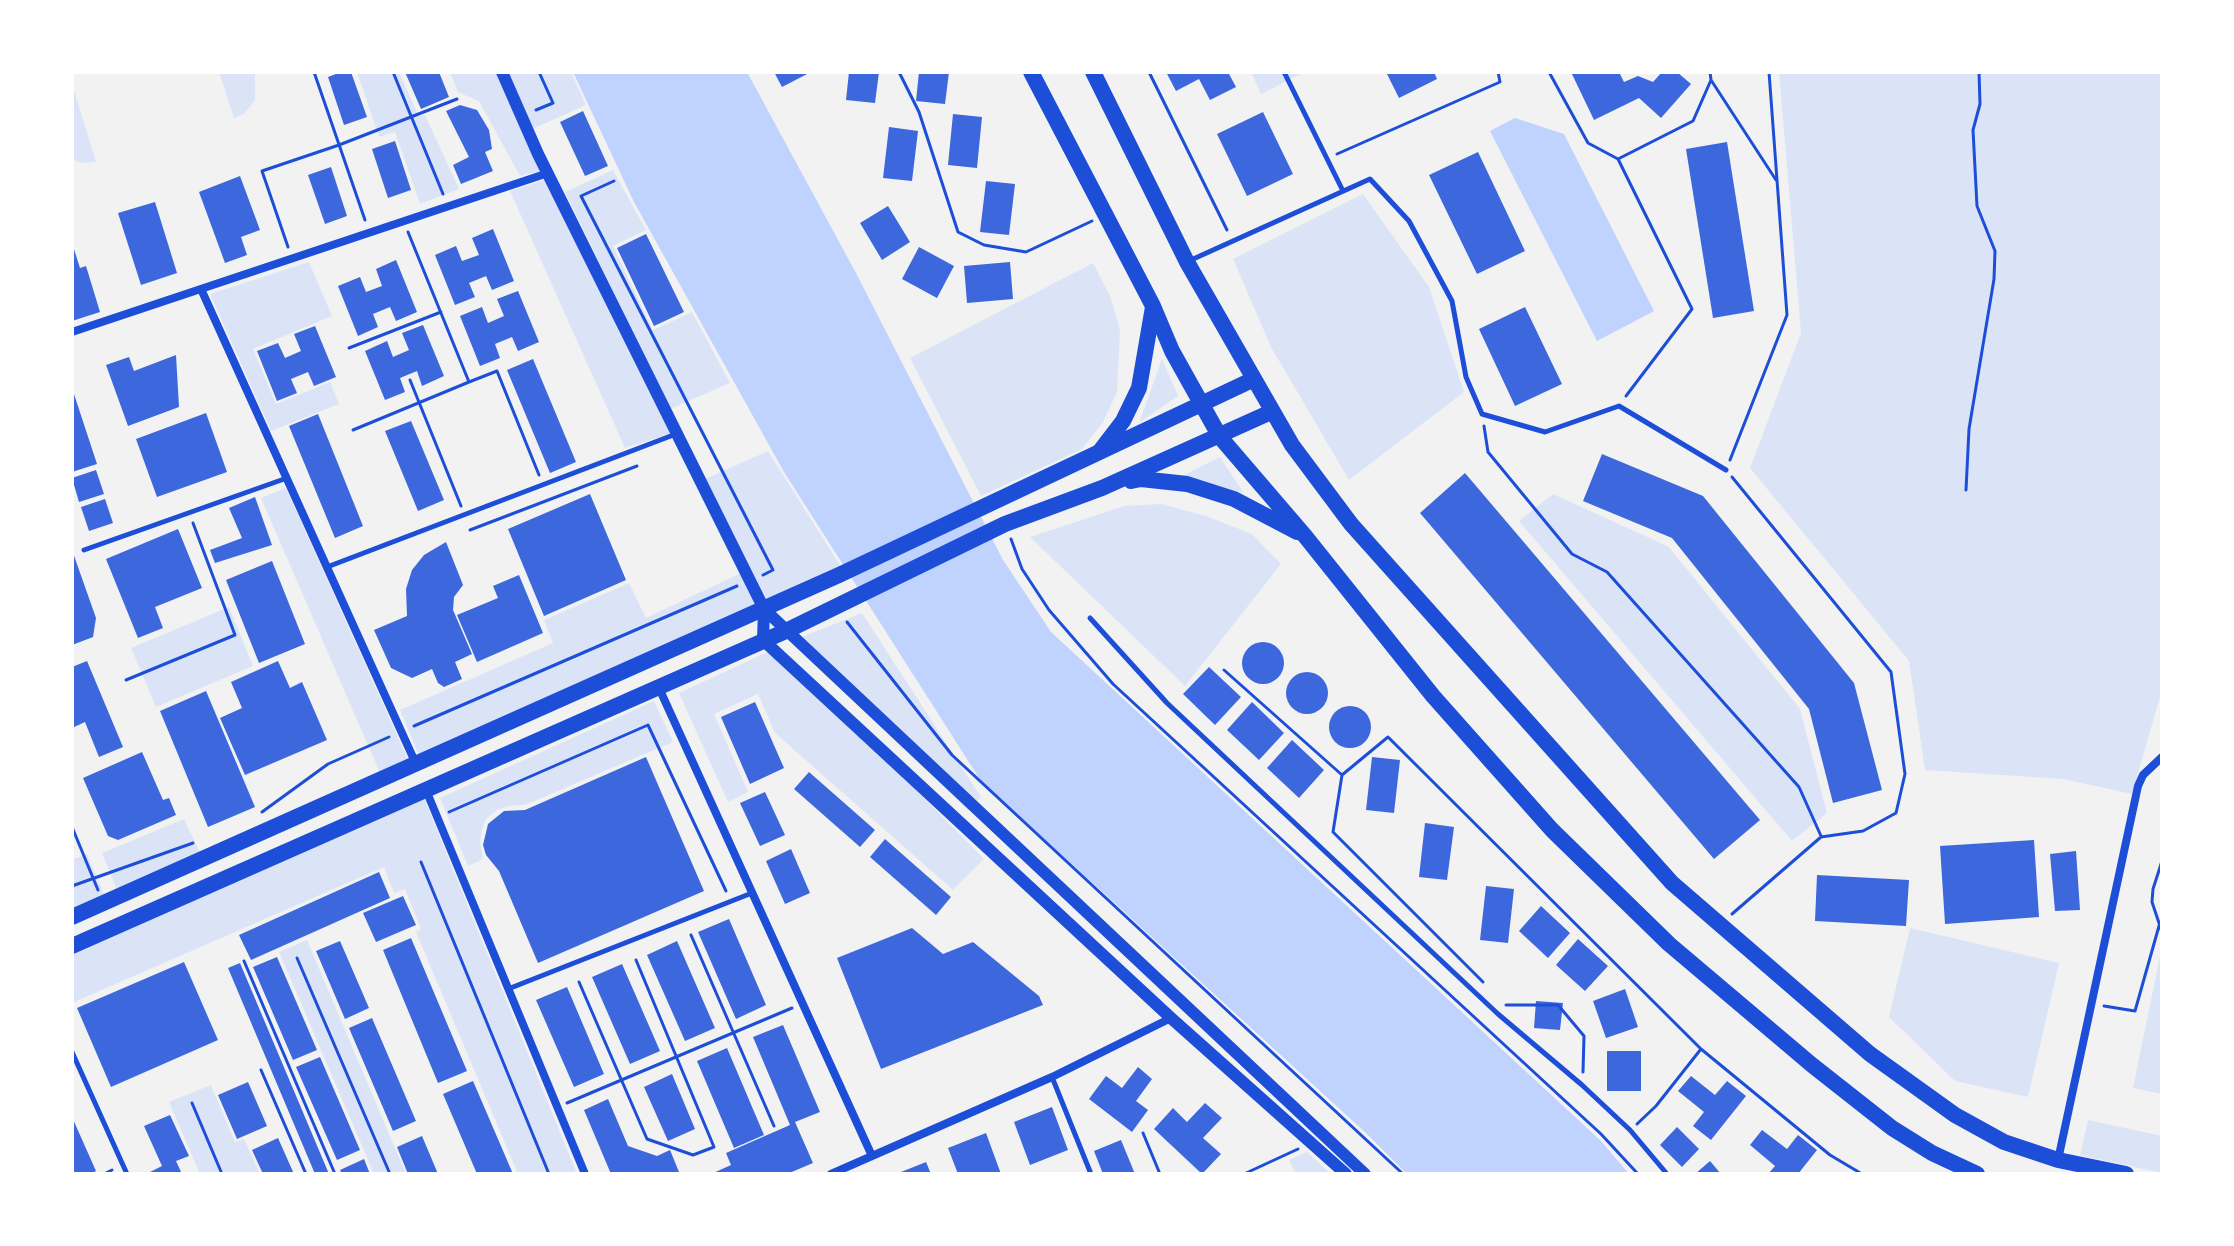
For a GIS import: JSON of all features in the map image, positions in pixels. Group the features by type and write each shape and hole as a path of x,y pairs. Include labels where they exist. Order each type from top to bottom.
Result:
{"main road":[{"path":"1031,72 1153,306 1172,351 1220,437 1305,536 1433,696 1552,830 1669,944 1892,1128 1932,1153 1977,1174"},
{"path":"1093,72 1187,262 1292,445 1351,524 1672,883 1870,1054 1955,1115 2004,1142 2058,1160 2126,1174"},
{"path":"1097,455 1123,421 1139,388 1153,306"},
{"path":"72,917 839,575 1252,380"},
{"path":"72,946 786,631 999,528 1102,488 1271,412"},
{"path":"1102,488 1141,479 1187,484 1234,499 1305,536"}],"street":[{"path":"502,72 563,204 764,609 1365,1174"},
{"path":"72,332 548,173"},
{"path":"201,289 416,764"},
{"path":"764,609 763,640 1171,1018 1346,1174"},
{"path":"659,687 872,1156"},
{"path":"2058,1160 2138,786 2143,775 2162,757"},
{"path":"426,790 585,1174"},
{"path":"831,1174 1052,1077 1171,1018"}],"lane":[{"path":"1284,72 1343,191"},
{"path":"1187,262 1370,179 1409,221 1452,301 1466,377 1482,414 1545,432 1619,406 1726,470"},
{"path":"327,567 677,434"},
{"path":"84,550 287,478"},
{"path":"1090,618 1167,703 1498,1014 1630,1130 1667,1174"},
{"path":"508,989 753,893"},
{"path":"72,1052 127,1174"},
{"path":"1052,1077 1091,1174"}],"path":[{"path":"314,72 370,233"},
{"path":"393,72 448,207"},
{"path":"521,116 553,103 539,72"},
{"path":"899,72 919,112 958,232 984,245 1026,252 1104,215"},
{"path":"1149,72 1232,241"},
{"path":"1327,158 1500,82 1498,72"},
{"path":"1549,72 1588,143 1618,159 1692,309 1619,406"},
{"path":"1710,72 1711,80 1778,182"},
{"path":"1720,924 1821,837 1863,831 1896,813 1905,774 1891,672 1726,470 1787,315 1769,72"},
{"path":"1966,490 1969,429 1994,279 1995,251 1977,206 1973,130 1980,104 1979,72"},
{"path":"1618,159 1693,121 1711,80"},
{"path":"292,258 262,171 457,99"},
{"path":"563,204 614,181"},
{"path":"257,814 271,808 328,764 773,570 581,196"},
{"path":"404,221 469,382"},
{"path":"349,348 441,312"},
{"path":"353,430 497,371 543,485"},
{"path":"410,380 464,515"},
{"path":"1482,414 1488,452 1572,554 1607,572 1799,787 1821,837"},
{"path":"470,530 637,466"},
{"path":"126,680 235,635 188,512"},
{"path":"999,528 1049,610 1113,684 1601,1134 1638,1174"},
{"path":"842,602 952,755 1403,1174"},
{"path":"1224,670 1342,775"},
{"path":"438,817 648,725 731,902"},
{"path":"1484,984 1333,832 1342,775 1388,737 1701,1049 1830,1155 1862,1174"},
{"path":"72,827 104,903"},
{"path":"72,886 92,876 201,841"},
{"path":"2162,861 2152,902 2162,932"},
{"path":"421,862 549,1174"},
{"path":"2091,1004 2135,1011 2159,926"},
{"path":"691,935 774,1126"},
{"path":"297,958 390,1174"},
{"path":"579,982 647,1139 693,1155 714,1147 636,960"},
{"path":"244,961 335,1174"},
{"path":"557,1107 803,1003"},
{"path":"1498,1014 1506,1005 1558,1005 1584,1036 1582,1085"},
{"path":"1630,1130 1656,1106 1701,1049"},
{"path":"261,1070 306,1174"},
{"path":"192,1103 222,1174"},
{"path":"1143,1133 1160,1174"},
{"path":"1244,1174 1313,1142"}],"shaded area":[{"path":"219,72 255,72 255,100 244,114 234,118"},
{"path":"357,72 399,72 419,117 425,115 459,189 420,204 395,132 379,137"},
{"path":"450,72 496,72 540,171 520,176 479,101 458,92"},
{"path":"504,72 571,72 586,105 530,130"},
{"path":"1251,72 1305,72 1261,94"},
{"path":"1779,72 2162,72 2162,690 2132,794 2063,779 1925,770 1909,661 1750,468 1801,333"},
{"path":"73,87 96,162 72,160"},
{"path":"613,170 646,230 613,246 653,330 692,312 730,383 670,409 565,192"},
{"path":"544,180 672,433 625,448 510,191"},
{"path":"1363,194 1429,287 1464,392 1349,480 1271,347 1233,259"},
{"path":"309,262 332,316 253,349 276,404 330,382 339,404 271,431 210,294"},
{"path":"1093,263 1110,296 1120,330 1117,392 1103,422 1082,449 981,496 910,358"},
{"path":"1162,359 1178,396 1139,423"},
{"path":"768,451 843,570 766,604 705,479"},
{"path":"1220,457 1243,492 1170,482"},
{"path":"286,488 409,762 380,773 261,498"},
{"path":"1553,494 1669,547 1800,709 1827,813 1792,841 1519,521"},
{"path":"1161,504 1206,516 1252,534 1281,564 1185,686 1030,537 1124,506"},
{"path":"741,573 757,608 420,758 400,710 553,643 544,620 629,583 646,618"},
{"path":"229,607 253,666 156,707 131,648"},
{"path":"862,613 981,797 968,810 794,640"},
{"path":"776,648 984,859 953,890 775,733 758,694 714,714 748,792 728,802 679,693"},
{"path":"654,701 673,742 525,805 497,810 486,819 482,830 480,842 483,859 468,866 440,798"},
{"path":"424,798 577,1174 518,1174 416,932 421,929 405,889 394,893 384,867 72,1003 72,954"},
{"path":"184,819 202,857 119,895 102,853"},
{"path":"87,854 105,897 72,913 72,860"},
{"path":"1910,928 2059,963 2028,1097 1955,1081 1889,1017"},
{"path":"307,940 406,1174 374,1174 279,952"},
{"path":"2162,956 2162,1094 2133,1088"},
{"path":"211,1085 235,1142 244,1139 260,1174 200,1174 169,1102"},
{"path":"2088,1120 2162,1136 2162,1173 2080,1155"},
{"path":"1307,1152 1331,1174 1296,1174 1289,1160"}],"water":[{"path":"573,72 747,72 857,275 1003,560 1051,632 1601,1141 1629,1174 1407,1174 981,781 784,472 634,202"},
{"path":"1515,118 1564,134 1654,311 1597,341 1490,131"}],"building":[{"path":"351,72 367,117 344,125 328,77"},
{"path":"405,72 439,72 449,97 421,109"},
{"path":"774,72 811,72 782,87"},
{"path":"849,72 879,72 875,103 846,100"},
{"path":"919,72 949,72 945,104 916,101"},
{"path":"1166,72 1228,72 1236,87 1210,100 1199,79 1176,91"},
{"path":"1386,72 1434,72 1437,79 1399,98"},
{"path":"1571,72 1619,72 1624,82 1638,76 1653,82 1662,72 1677,72 1691,84 1661,118 1639,98 1594,120"},
{"path":"460,105 477,110 489,130 492,149 485,152 493,171 461,184 453,165 469,157 446,111"},
{"path":"583,111 608,166 585,176 560,122"},
{"path":"1263,112 1293,174 1247,196 1217,134"},
{"path":"953,114 982,117 977,168 948,165"},
{"path":"889,127 918,131 912,181 883,178"},
{"path":"395,141 411,190 388,198 372,149"},
{"path":"1727,142 1754,311 1713,318 1686,149"},
{"path":"1478,152 1525,251 1477,274 1429,175"},
{"path":"331,167 347,216 325,224 308,175"},
{"path":"240,176 260,230 241,237 247,255 225,263 199,192"},
{"path":"986,181 1015,184 1009,235 980,232"},
{"path":"155,202 177,273 141,285 118,213"},
{"path":"888,206 910,242 882,260 860,223"},
{"path":"493,229 514,281 492,290 486,276 469,283 475,297 455,305 435,255 456,246 462,261 479,255 472,238"},
{"path":"646,234 684,312 654,326 617,248"},
{"path":"72,243 80,268 86,266 100,312 72,321"},
{"path":"919,247 954,266 937,298 902,279"},
{"path":"396,260 417,312 396,321 390,307 373,314 378,327 358,336 338,286 360,277 366,292 382,286 376,269"},
{"path":"1010,262 1013,299 967,303 964,266"},
{"path":"518,291 539,342 518,351 512,337 495,344 500,358 480,366 460,316 482,307 488,323 504,316 497,299"},
{"path":"1525,307 1562,384 1515,406 1479,329"},
{"path":"423,325 444,376 422,386 417,371 400,378 405,392 385,400 365,351 387,341 393,357 409,350 402,333"},
{"path":"315,326 336,377 314,386 308,372 291,379 297,393 277,401 257,351 278,343 285,358 301,351 294,334"},
{"path":"176,355 179,407 128,426 106,365 129,357 134,371"},
{"path":"533,359 576,462 550,473 507,370"},
{"path":"72,388 97,464 72,472"},
{"path":"206,413 227,472 157,497 136,439"},
{"path":"318,414 363,526 335,538 289,426"},
{"path":"411,421 444,500 418,511 385,431"},
{"path":"1602,454 1703,496 1854,683 1882,790 1833,803 1809,709 1672,538 1583,501"},
{"path":"96,470 104,494 79,502 72,478"},
{"path":"1465,473 1760,820 1714,859 1420,513"},
{"path":"590,494 626,580 544,616 508,529"},
{"path":"255,497 272,545 215,563 210,550 242,538 229,508"},
{"path":"105,499 113,523 89,531 81,507"},
{"path":"178,529 202,588 155,607 163,628 138,638 106,559"},
{"path":"446,542 463,585 454,597 453,610 472,654 455,662 462,679 444,687 438,683 432,669 412,678 391,668 374,630 407,616 406,589 412,570 424,555"},
{"path":"72,550 96,618 93,637 72,645"},
{"path":"272,561 305,644 259,663 226,580"},
{"path":"519,575 543,633 477,662 457,615 498,598 493,586"},
{"path":"1263,642 1278,648 1284,663 1278,678 1263,684 1248,678 1242,663 1248,648"},
{"path":"87,661 123,747 99,757 85,722 72,728 72,667"},
{"path":"278,661 290,688 302,682 327,740 245,775 220,718 242,708 231,682"},
{"path":"1209,667 1241,697 1215,725 1183,694"},
{"path":"1307,672 1322,678 1328,693 1322,708 1307,714 1292,708 1286,693 1292,678"},
{"path":"206,691 255,807 208,827 160,711"},
{"path":"755,702 784,768 750,784 721,717"},
{"path":"1252,702 1284,733 1259,760 1227,730"},
{"path":"1350,706 1365,712 1371,727 1365,742 1350,748 1335,742 1329,727 1335,712"},
{"path":"1292,740 1324,770 1299,798 1267,768"},
{"path":"142,752 163,800 169,798 176,815 118,840 108,836 83,778"},
{"path":"646,757 704,891 538,963 499,871 486,855 483,845 488,824 504,811 525,810"},
{"path":"1372,757 1400,760 1394,813 1366,810"},
{"path":"809,772 875,830 860,847 794,789"},
{"path":"765,792 785,835 760,846 740,803"},
{"path":"1425,823 1454,827 1447,880 1419,877"},
{"path":"885,839 951,897 936,915 870,857"},
{"path":"2034,840 2039,917 1945,924 1940,846"},
{"path":"791,849 810,893 785,904 766,861"},
{"path":"2076,851 2080,910 2055,911 2050,854"},
{"path":"379,872 390,898 251,960 239,935"},
{"path":"1817,875 1909,880 1906,926 1815,921"},
{"path":"1486,886 1514,889 1508,943 1480,940"},
{"path":"403,896 416,925 376,942 363,913"},
{"path":"1541,906 1570,933 1548,958 1519,931"},
{"path":"729,919 766,1005 736,1019 698,932"},
{"path":"912,928 943,954 973,942 1039,996 1043,1005 881,1069 837,958"},
{"path":"411,938 467,1071 438,1083 383,950"},
{"path":"1578,939 1608,966 1585,991 1556,965"},
{"path":"340,941 369,1008 345,1019 316,951"},
{"path":"677,941 715,1028 685,1041 647,955"},
{"path":"277,957 317,1050 293,1060 253,967"},
{"path":"184,962 218,1040 111,1087 77,1008"},
{"path":"240,963 329,1174 315,1174 228,968"},
{"path":"622,964 660,1051 630,1064 592,977"},
{"path":"567,987 604,1074 574,1087 536,1000"},
{"path":"1625,989 1638,1027 1606,1038 1593,1001"},
{"path":"1536,1001 1563,1003 1560,1030 1534,1028"},
{"path":"372,1018 416,1121 393,1131 349,1028"},
{"path":"783,1025 820,1112 795,1122 813,1163 787,1174 711,1174 731,1165 726,1153 790,1125 753,1037"},
{"path":"727,1048 764,1135 734,1148 697,1061"},
{"path":"1607,1051 1641,1051 1641,1091 1607,1091"},
{"path":"320,1057 360,1150 337,1160 296,1067"},
{"path":"1138,1067 1152,1079 1136,1101 1148,1110 1132,1132 1089,1099 1106,1076 1122,1088"},
{"path":"672,1074 695,1129 668,1141 644,1087"},
{"path":"1691,1076 1715,1095 1727,1081 1746,1096 1711,1140 1693,1126 1704,1112 1678,1091"},
{"path":"473,1081 513,1174 477,1174 443,1094"},
{"path":"248,1082 267,1126 237,1139 218,1095"},
{"path":"608,1099 628,1146 657,1156 670,1150 679,1172 611,1174 584,1110"},
{"path":"1205,1103 1222,1118 1203,1138 1221,1154 1202,1174 1154,1129 1173,1108 1187,1122"},
{"path":"1052,1107 1068,1150 1030,1165 1014,1122"},
{"path":"170,1115 189,1156 176,1161 182,1174 146,1174 162,1166 144,1126"},
{"path":"72,1117 96,1171 90,1174 75,1174 72,1166"},
{"path":"1677,1127 1699,1149 1682,1167 1660,1145"},
{"path":"1762,1130 1787,1149 1798,1135 1817,1150 1798,1174 1768,1174 1775,1166 1750,1145"},
{"path":"986,1133 1001,1174 958,1174 948,1148"},
{"path":"422,1136 438,1174 408,1174 397,1147"},
{"path":"278,1138 294,1174 263,1174 252,1150"},
{"path":"1121,1140 1135,1174 1103,1174 1094,1151"},
{"path":"364,1159 370,1174 342,1174 340,1170"},
{"path":"1710,1161 1721,1174 1695,1174"},
{"path":"926,1162 931,1174 896,1174"}]}
